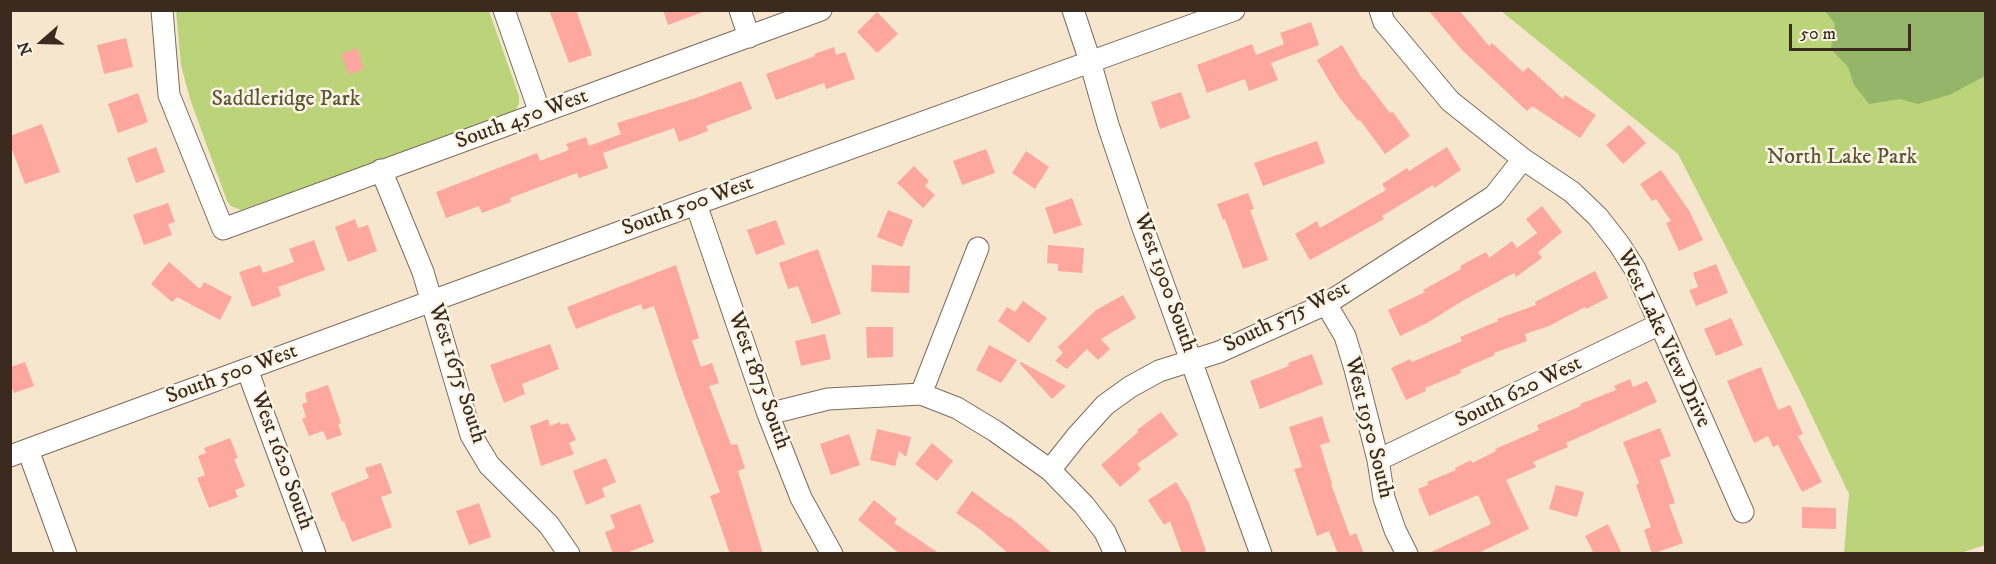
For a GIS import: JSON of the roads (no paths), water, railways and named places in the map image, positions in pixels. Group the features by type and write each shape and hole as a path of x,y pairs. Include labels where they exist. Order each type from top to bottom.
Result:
{"street":[{"name":"South 450 West","path":"162,10 169,95 223,229 821,10"},
{"path":"504,10 540,113"},
{"path":"740,10 749,37"},
{"name":"West 1900 South","path":"1073,10 1136,207 1261,554"},
{"name":"South 500 West","path":"19,453 696,204 1234,10"},
{"name":"West Lake View Drive","path":"1380,10 1384,22 1450,101 1523,159 1572,192 1598,217 1635,269 1743,512"},
{"name":"South 575 West","path":"1050,470 1077,435 1105,405 1130,387 1160,371 1218,352 1326,304 1494,196 1523,159"},
{"name":"West 1675 South","path":"381,170 423,272 471,435 489,465 549,525 569,554"},
{"name":"West 1875 South","path":"696,204 768,414 801,498 832,554"},
{"path":"921,394 978,248"},
{"name":"West 1950 South","path":"1326,304 1345,336 1378,460 1384,498 1395,530 1407,554"},
{"name":"South 620 West","path":"1378,460 1660,324"},
{"name":"West 1620 South","path":"247,369 315,554"},
{"path":"768,414 828,399 921,394 957,408 995,431 1050,470 1084,505 1105,532 1115,554"},
{"path":"19,453 66,554"}],"park label":[{"name":"Saddleridge Park","path":"286,100"},
{"name":"North Lake Park","path":"1842,158"}]}
